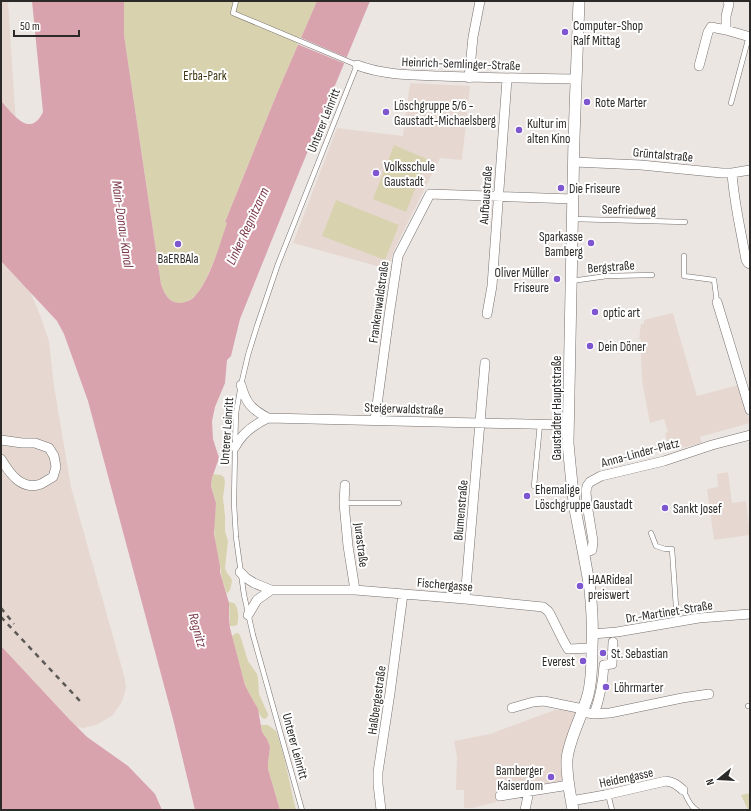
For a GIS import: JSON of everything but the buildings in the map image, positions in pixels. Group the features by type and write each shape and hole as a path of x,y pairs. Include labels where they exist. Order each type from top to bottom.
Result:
{"street":[{"path":"469,78 473,40 480,1"},
{"name":"Gaustadter Hauptstraße","path":"572,805 567,773 568,758 590,685 592,648 590,592 572,487 568,443 579,1"},
{"path":"726,30 726,16 729,4 728,1"},
{"path":"699,66 708,32 711,27 750,37"},
{"name":"Heinrich-Semlinger-Straße","path":"357,65 368,69 400,74 469,78 576,79"},
{"name":"Aufbaustraße","path":"487,314 492,286 507,79"},
{"name":"Grüntalstraße","path":"574,162 641,165 732,173 750,170"},
{"path":"732,173 733,189 746,260 750,264"},
{"name":"Frankenwaldstraße","path":"375,420 398,256 430,194 498,197"},
{"path":"498,197 573,199"},
{"path":"717,302 750,410"},
{"path":"480,424 485,363"},
{"path":"241,385 244,394 254,410 268,418"},
{"path":"235,447 247,431 258,422 268,418"},
{"name":"Steigerwaldstraße","path":"268,418 568,425"},
{"name":"Blumenstraße","path":"465,599 480,424"},
{"name":"Anna-Linder-Platz","path":"584,553 592,550 593,541 586,492 587,486 590,482 601,476 664,461 676,456 750,435"},
{"path":"1,440 35,443 49,448 54,456 56,468 53,477 42,484 31,486 20,483 6,468 1,459"},
{"name":"Jurastraße","path":"345,485 344,504 348,546 355,590"},
{"name":"Fischergasse","path":"240,572 254,583 271,590 355,590 543,607 549,612 562,640 568,649 592,648"},
{"path":"248,615 258,600 271,590"},
{"name":"Haßbergestraße","path":"381,810 378,772 403,594"},
{"name":"Dr.-Martinet-Straße","path":"592,634 612,633 699,618 750,614"},
{"path":"594,714 603,684 604,665 612,664 613,642"},
{"path":"512,708 533,702 544,701 594,714 610,713 682,698 710,694"},
{"name":"Heidengasse","path":"572,805 608,794 666,781 677,784 683,790"},
{"path":"500,796 569,786"},
{"path":"526,807 529,791"}],"lane":[{"name":"Heinrich-Semlinger-Straße","path":"236,1 233,13 357,65"},
{"path":"731,103 750,37"},
{"name":"Unterer Leinritt","path":"302,810 248,615 240,572 234,504 236,413 241,385 257,326 278,264 357,65"},
{"name":"Seefriedweg","path":"573,219 685,222"},
{"path":"684,256 684,276 714,280 717,302"},
{"name":"Bergstraße","path":"572,281 607,276 652,275"},
{"path":"534,486 540,424"},
{"name":"Jurastraße","path":"344,504 399,503"},
{"path":"650,532 656,546 665,549 672,549 677,622"},
{"path":"683,790 692,807 697,810"},
{"path":"608,794 612,810"}],"shaded area":[{"path":"1,1 8,1 30,291 49,341 54,386 71,487 125,679 126,688 122,702 113,715 96,725 83,728 77,727 87,737 128,766 155,794 162,810 1,810"},
{"name":"Volksschule Gaustadt","path":"410,83 470,86 462,160 440,158 395,248 388,269 293,243 337,128 403,136"},
{"path":"673,313 697,396 738,385 750,423 700,437 702,443 669,451 665,433 668,432 664,419 650,423 642,381 641,339 639,339 641,324 644,324 644,320"},
{"path":"728,472 732,503 746,501 750,535 714,540 707,489 718,487 717,474"},
{"path":"555,710 577,710 565,784 473,808 464,808 464,790 456,790 457,757 454,741 490,734"}],"green space":[{"name":"Erba-Park","path":"124,1 317,1 278,91 225,222 228,223 208,274 193,298 183,303 175,302 169,299 161,284 124,35"},
{"path":"394,145 427,159 406,212 373,199"},
{"path":"336,200 399,225 385,260 322,236"},
{"path":"213,474 224,477 225,482 223,498 225,531 228,541 225,568 232,581 230,590 227,594 222,579 215,542 214,525 216,503 211,486"},
{"path":"229,602 236,605 238,611 238,623 234,626 230,626"},
{"path":"236,633 240,635 248,661 257,674 259,694 268,714 265,719 260,715 245,685 232,636"},
{"path":"261,725 268,725 276,731 285,761 296,810 280,810 268,769 270,747 262,732"},
{"path":"750,793 750,810 748,810 741,795"}],"water":[{"path":"32,1 124,1 124,35 161,284 169,299 179,303 186,302 194,297 210,271 227,223 225,222 278,91 317,1 370,1 240,319 231,356 227,360 225,383 215,407 212,421 213,439 219,458 212,478 211,486 216,503 214,534 220,572 229,603 230,628 245,685 258,709 262,732 270,747 268,769 280,810 195,810 173,719 88,401 64,334 57,321 1,261 1,101 16,117 27,124 33,124 38,120 43,112"},
{"path":"1,646 87,737 128,766 155,794 162,810 1,810"}],"pier":[{"path":"299,37 348,58 346,64 297,44"}],"railway":[{"path":"1,608 14,624"},
{"path":"1,617 80,701"}],"place":[{"name":"Computer-Shop Ralf Mittag","path":"565,32"},
{"name":"Rote Marter","path":"587,102"},
{"name":"Löschgruppe 5/6 - Gaustadt-Michaelsberg","path":"386,112"},
{"name":"Kultur im alten Kino","path":"519,130"},
{"name":"Volksschule Gaustadt","path":"376,173"},
{"name":"Die Friseure","path":"561,188"},
{"name":"Sparkasse Bamberg","path":"591,243"},
{"name":"BaERBAla","path":"178,244"},
{"name":"Oliver Müller Friseure","path":"557,279"},
{"name":"optic art","path":"595,312"},
{"name":"Dein Döner","path":"590,346"},
{"name":"Ehemalige Löschgruppe Gaustadt","path":"527,496"},
{"name":"Sankt Josef","path":"665,508"},
{"name":"HAARideal preiswert","path":"580,586"},
{"name":"St. Sebastian","path":"603,653"},
{"name":"Everest","path":"583,661"},
{"name":"Löhrmarter","path":"606,687"},
{"name":"Bamberger Kaiserdom","path":"551,777"}],"water label":[{"name":"Main-Donau-Kanal","path":"123,224"},
{"name":"Linker Regnitzarm","path":"247,226"},
{"name":"Regnitz","path":"198,630"}]}
